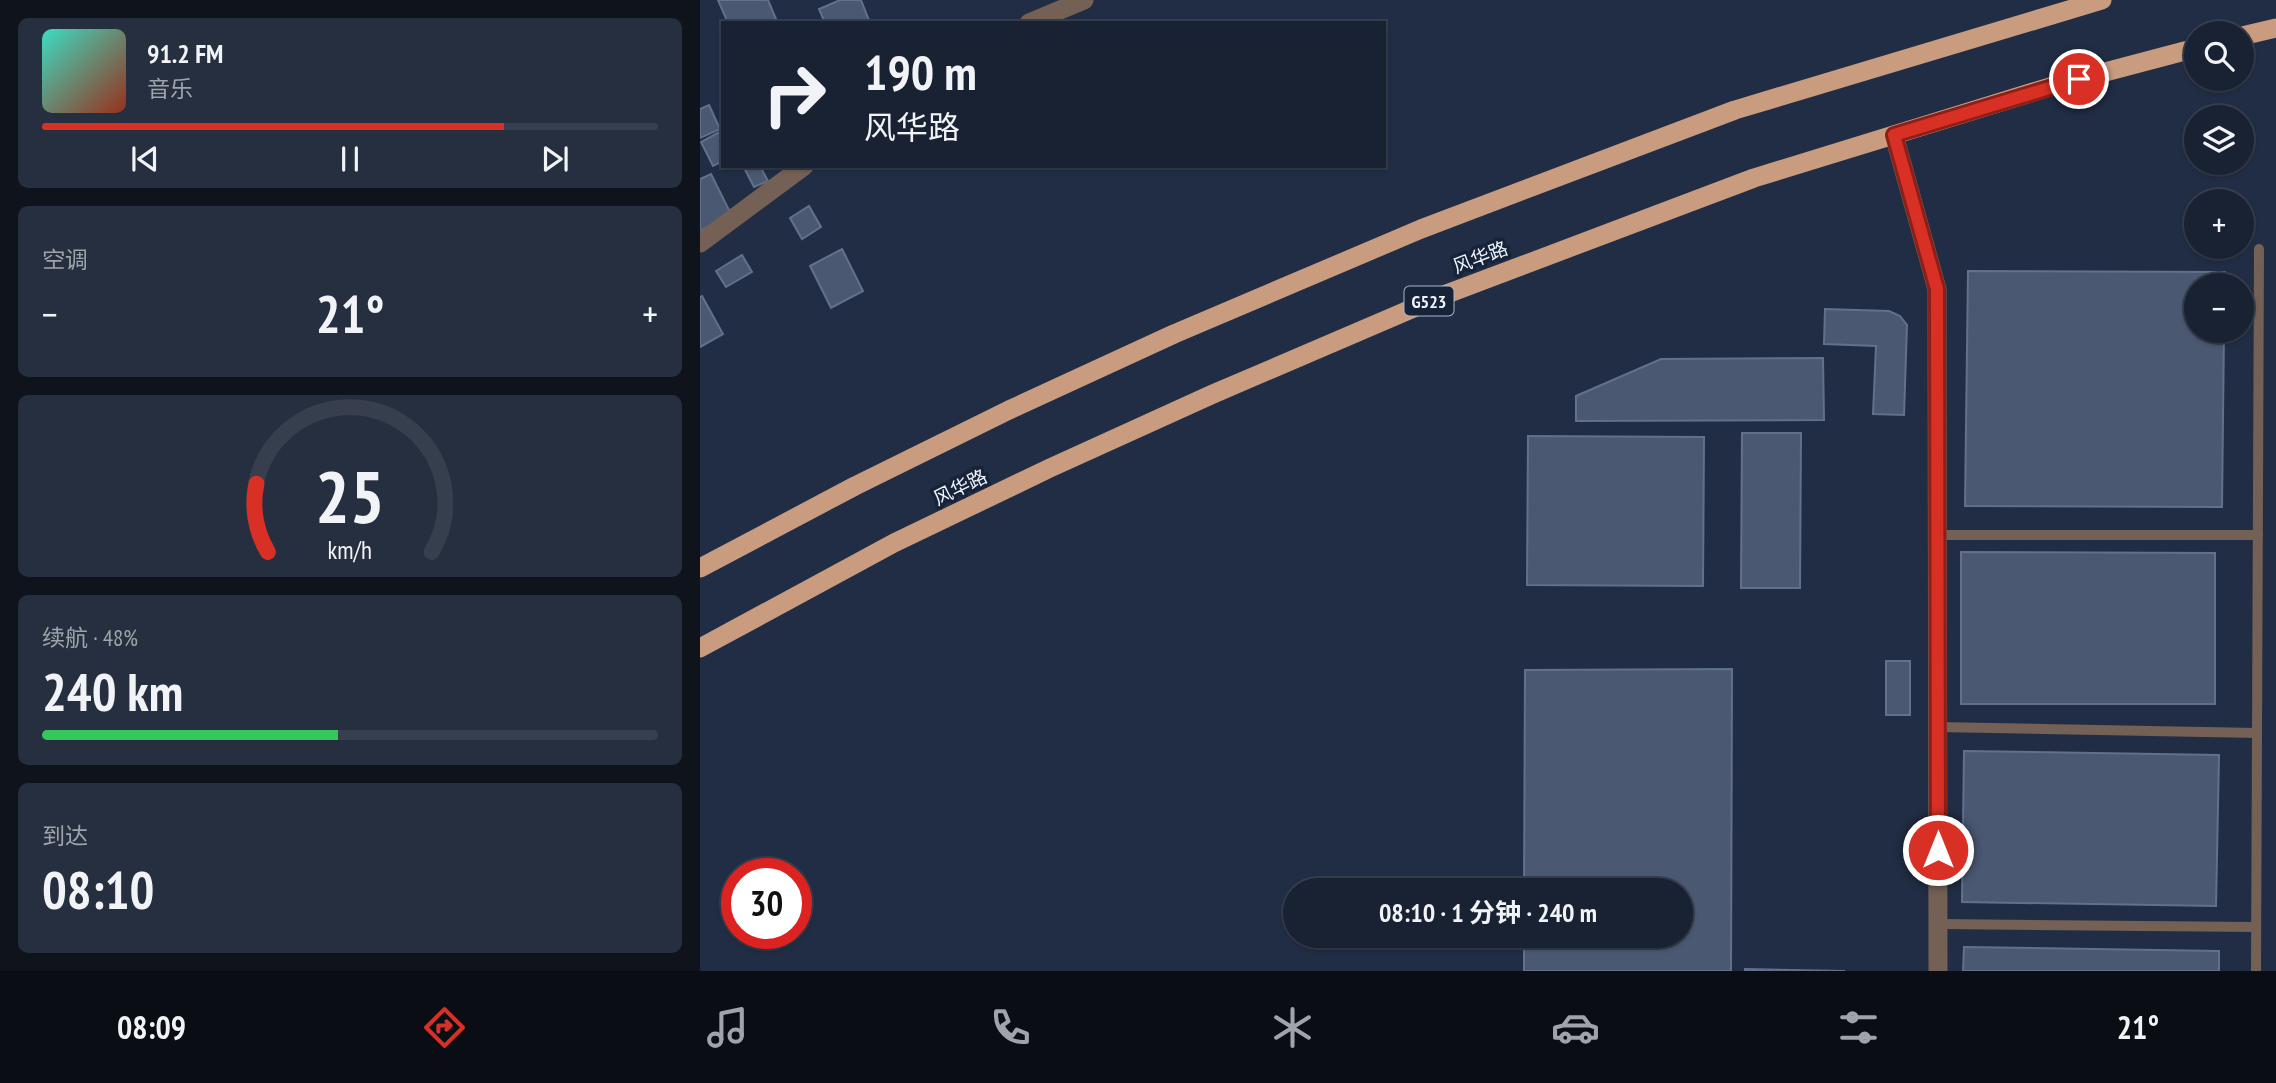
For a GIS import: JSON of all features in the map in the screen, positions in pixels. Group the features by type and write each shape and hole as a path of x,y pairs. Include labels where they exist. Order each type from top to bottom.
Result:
{"highway":[{"path":"700,568 855,486 1009,410 1174,334 1421,229 1735,110 2102,0"},
{"path":"2254,33 2276,27"},
{"name":"风华路","path":"700,648 894,544 1050,468 1213,394 1444,295 1754,178 2056,85 2184,51"}],"street":[{"path":"1035,21 1084,0"},
{"path":"1894,135 1937,289 1938,971"},
{"path":"700,243 801,168"}],"lane":[{"path":"2256,971 2259,249"},
{"path":"1937,535 2258,535"},
{"path":"1937,727 2257,733"},
{"path":"1938,924 2256,927"}],"building":[{"path":"718,0 768,0 776,19 772,21 727,21"},
{"path":"840,0 861,0 869,21 824,21 819,9"},
{"path":"709,105 720,129 700,138 700,109"},
{"path":"721,131 721,162 713,166 701,142"},
{"path":"744,168 761,168 768,181 754,187"},
{"path":"711,174 731,214 700,231 700,179"},
{"path":"809,206 821,227 802,239 790,218"},
{"path":"842,249 863,291 831,308 810,266"},
{"path":"742,255 752,272 726,287 716,271"},
{"path":"1968,271 2225,272 2184,273 2184,343 2224,343 2222,507 1965,506"},
{"path":"702,296 723,334 700,347 700,297"},
{"path":"1825,309 1889,311 1900,316 1907,325 1904,415 1873,414 1876,346 1824,344"},
{"path":"1823,358 1824,420 1576,421 1576,396 1661,359"},
{"path":"1742,433 1801,433 1800,588 1741,588"},
{"path":"1528,436 1704,437 1703,586 1527,585"},
{"path":"1961,552 2215,553 2215,704 1961,704"},
{"path":"1886,661 1910,661 1910,715 1886,715"},
{"path":"1732,669 1731,971 1524,971 1524,948 1693,948 1693,878 1524,878 1525,670"},
{"path":"1964,751 2219,755 2216,906 1962,902"},
{"path":"1964,947 2219,951 2219,971 1963,971"},
{"path":"1745,969 1845,971 1745,971"}],"route":[{"path":"1938,850 1937,289 1894,135 2079,79"}]}
